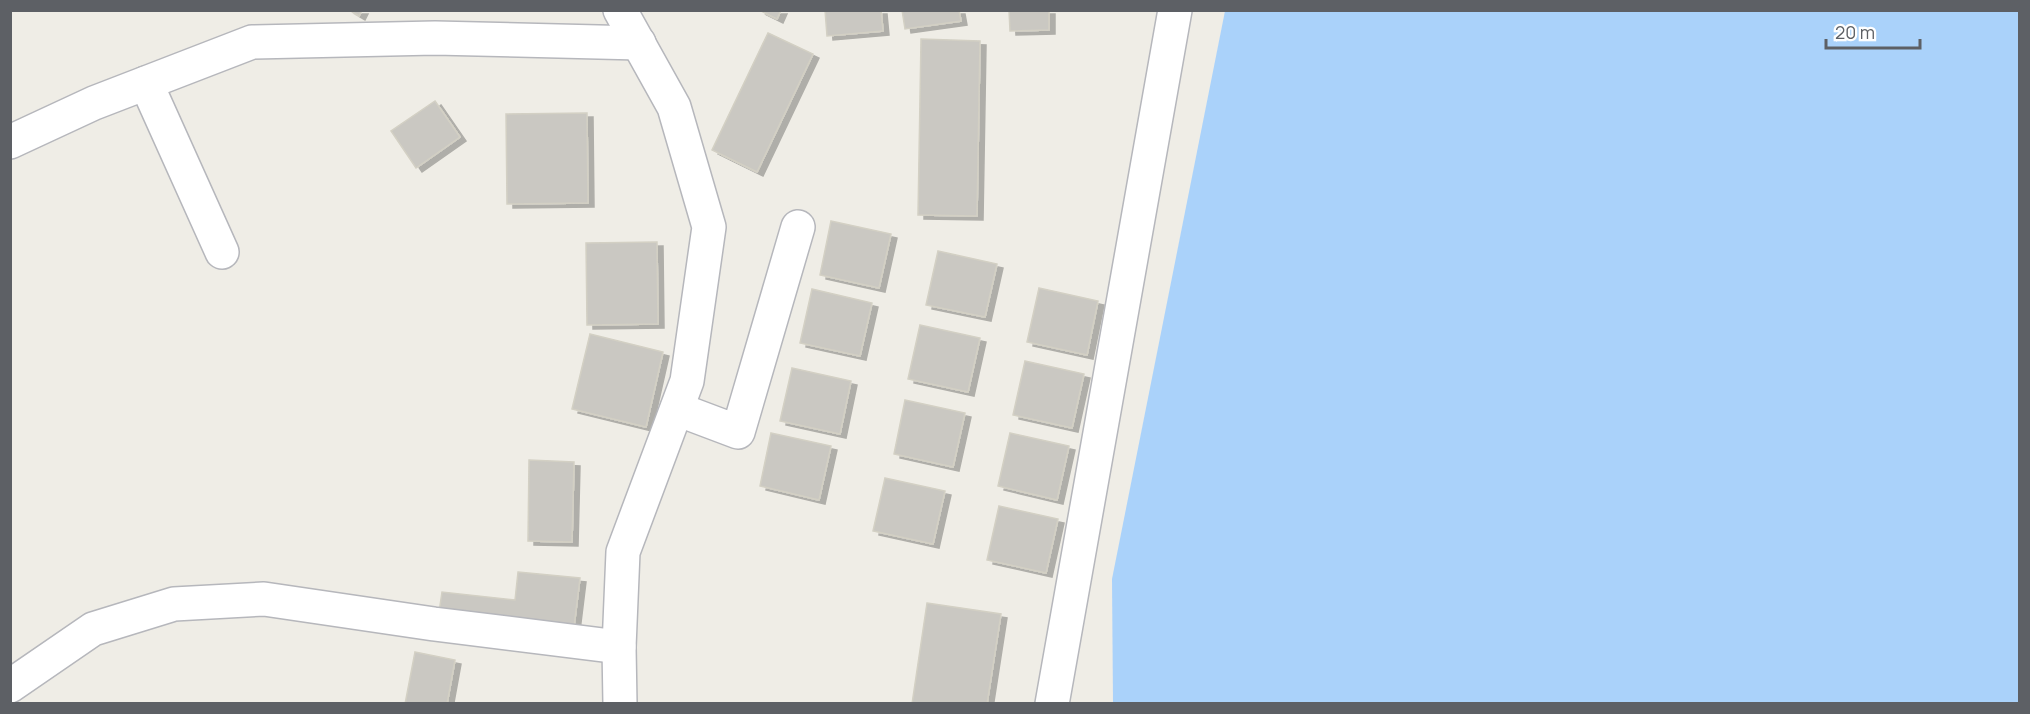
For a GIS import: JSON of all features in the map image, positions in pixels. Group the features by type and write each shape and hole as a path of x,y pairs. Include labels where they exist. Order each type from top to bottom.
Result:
{"street":[{"path":"620,10 674,106 709,227 687,381 623,552 619,647 620,704"},
{"path":"1052,704 1175,10"},
{"path":"10,142 94,103 252,42 435,38 639,44"},
{"path":"146,83 222,252"},
{"path":"676,409 738,432 798,227"},
{"path":"10,686 93,629 174,604 264,599 434,624 619,647"}],"water":[{"path":"1225,11 2019,11 2019,703 1113,703 1112,579"}],"building":[{"path":"349,10 362,10 359,16"},
{"path":"759,10 781,10 777,19"},
{"path":"825,10 881,10 883,31 827,36"},
{"path":"902,10 959,10 961,21 905,29"},
{"path":"1009,10 1049,10 1049,30 1010,31"},
{"path":"768,33 813,54 757,172 712,150"},
{"path":"921,39 980,41 977,216 918,215"},
{"path":"435,101 460,137 416,168 391,131"},
{"path":"587,113 588,203 507,204 506,114"},
{"path":"831,221 891,234 879,288 820,275"},
{"path":"657,242 658,324 587,325 586,243"},
{"path":"938,251 997,264 985,317 926,305"},
{"path":"1039,288 1098,301 1087,355 1027,342"},
{"path":"812,289 872,303 860,356 800,343"},
{"path":"920,325 980,338 968,392 908,379"},
{"path":"590,334 663,352 646,427 572,409"},
{"path":"1025,361 1084,374 1072,428 1013,415"},
{"path":"792,368 851,381 840,434 780,421"},
{"path":"905,400 965,413 953,467 894,454"},
{"path":"771,433 831,446 819,500 760,486"},
{"path":"1010,433 1069,446 1057,500 998,486"},
{"path":"529,460 574,462 572,542 528,541"},
{"path":"885,478 945,491 933,544 873,531"},
{"path":"999,506 1058,519 1046,573 987,560"},
{"path":"518,572 580,578 573,635 438,619 442,592 515,600"},
{"path":"927,603 1001,614 987,704 912,704"},
{"path":"415,652 455,660 447,704 405,704"}]}
